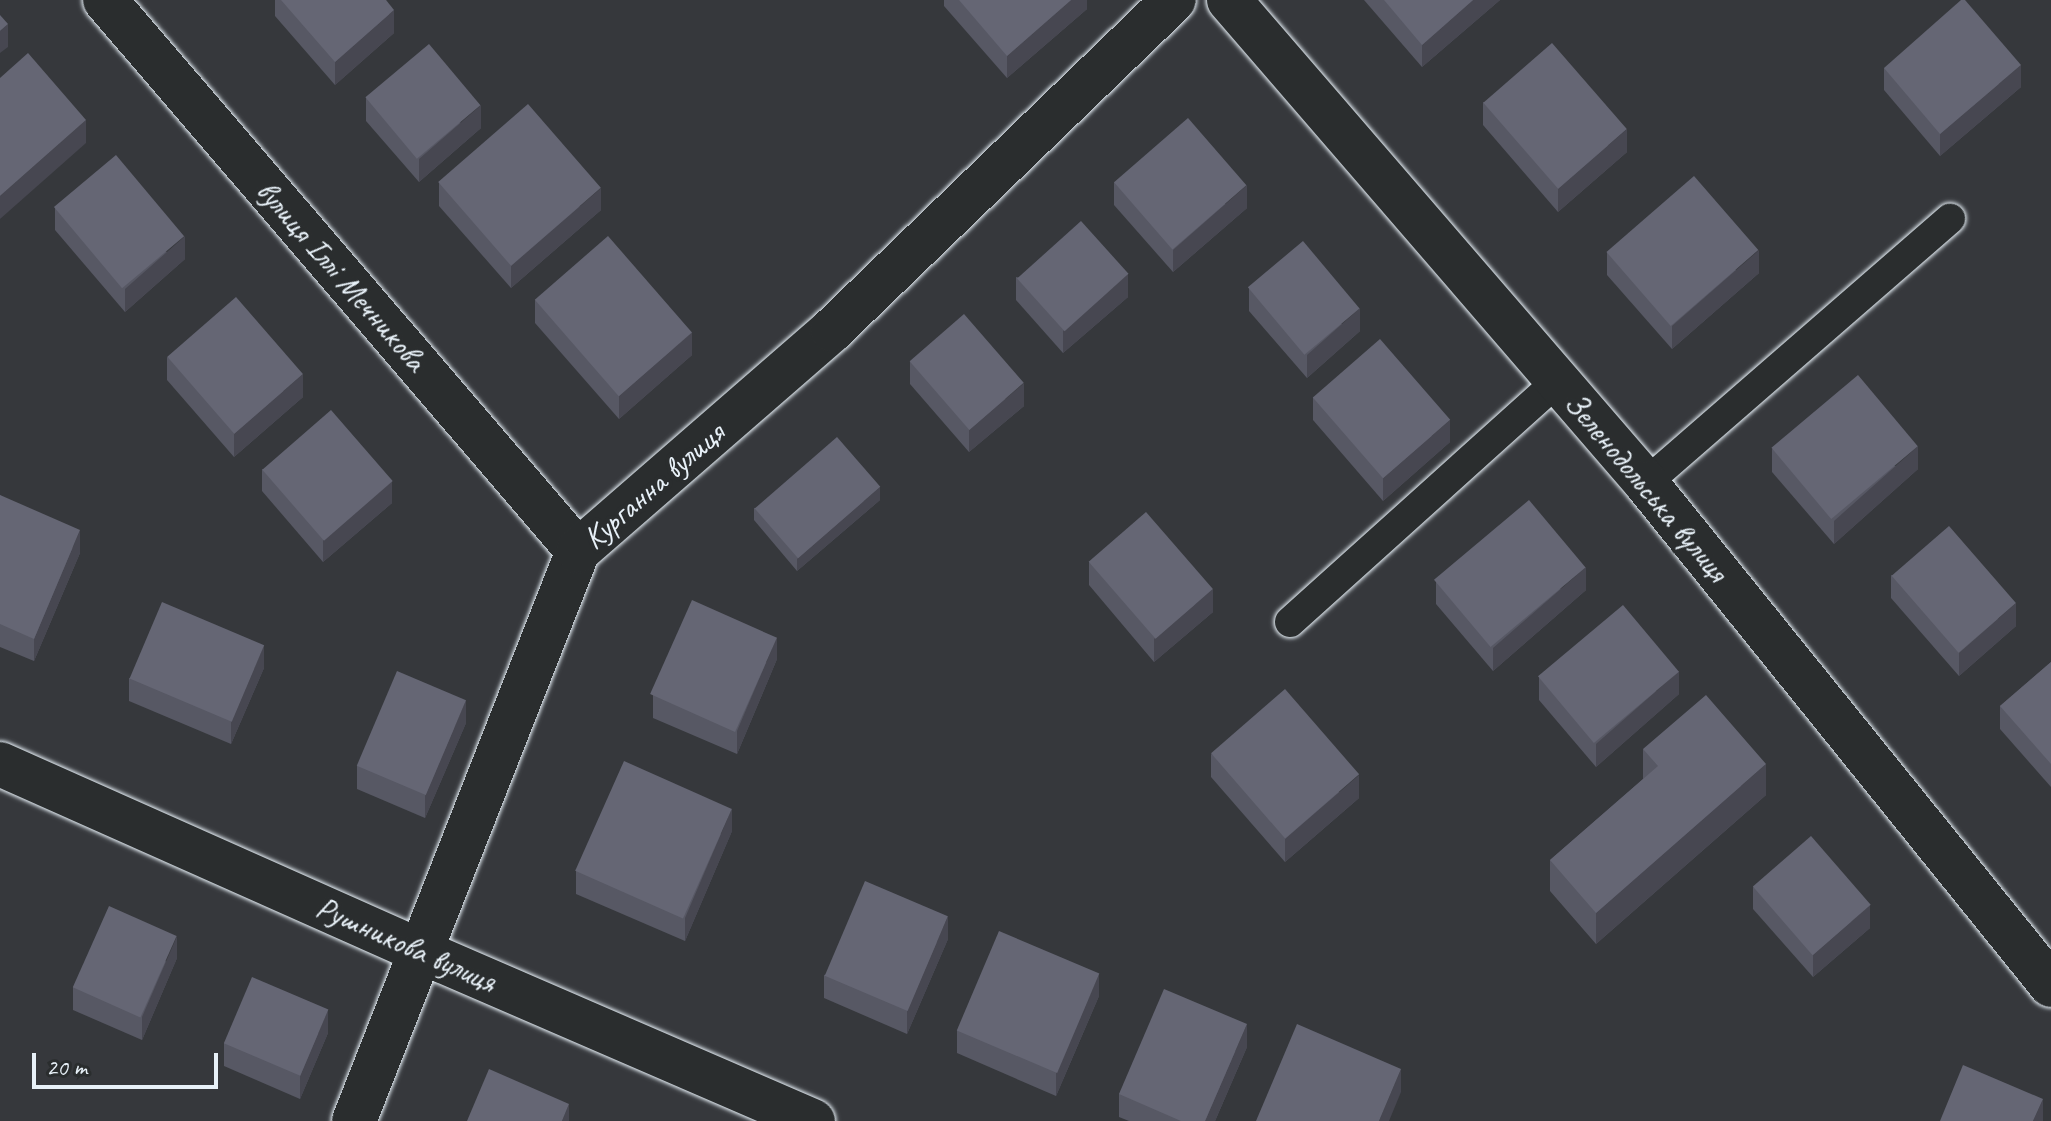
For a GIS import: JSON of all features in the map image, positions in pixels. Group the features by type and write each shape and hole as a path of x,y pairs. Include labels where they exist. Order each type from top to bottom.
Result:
{"street":[{"name":"вулиця Іллі Мечникова","path":"105,0 578,551"},
{"name":"Курганна вулиця","path":"354,1121 578,551 832,330 1174,0"},
{"name":"Зеленодольська вулиця","path":"1229,0 1646,483 2051,985"},
{"name":"Рушникова вулиця","path":"0,764 422,952 813,1121"}],"lane":[{"path":"1646,483 1950,219"},
{"path":"1290,622 1558,381"}],"building":[{"path":"281,0 386,0 394,10 335,62"},
{"path":"959,0 1071,0 1007,56"},
{"path":"1384,0 1473,0 1422,45"},
{"path":"1961,0 1965,0 2021,65 1940,134 1884,68"},
{"path":"0,15 8,24 0,31"},
{"path":"1552,43 1627,129 1558,189 1483,103"},
{"path":"429,44 480,105 417,159 365,97"},
{"path":"28,53 86,120 0,196 0,78"},
{"path":"528,104 601,188 511,266 438,182"},
{"path":"1188,118 1246,185 1172,249 1114,182"},
{"path":"116,155 184,236 122,288 54,207"},
{"path":"1694,176 1758,250 1671,326 1606,252"},
{"path":"1081,221 1129,274 1065,331 1017,279"},
{"path":"608,236 692,333 619,396 535,300"},
{"path":"1303,241 1360,308 1304,355 1248,287"},
{"path":"236,297 303,374 234,434 167,357"},
{"path":"964,314 1024,383 969,430 910,361"},
{"path":"1380,339 1450,420 1383,478 1313,397"},
{"path":"1858,375 1918,446 1831,519 1771,448"},
{"path":"331,410 393,481 324,541 262,470"},
{"path":"837,437 880,487 798,558 755,509"},
{"path":"0,495 80,530 34,639 0,624"},
{"path":"1529,500 1586,567 1491,647 1434,580"},
{"path":"1146,512 1213,589 1156,639 1089,562"},
{"path":"1949,526 2016,603 1959,653 1892,576"},
{"path":"692,600 777,638 735,732 650,694"},
{"path":"162,602 264,645 232,722 130,678"},
{"path":"1623,605 1679,672 1594,743 1538,676"},
{"path":"2051,662 2051,764 2000,706"},
{"path":"397,671 466,700 426,795 357,766"},
{"path":"1285,689 1359,774 1285,839 1211,753"},
{"path":"1706,695 1766,764 1596,913 1550,860 1658,766 1643,749"},
{"path":"624,761 732,809 683,919 575,871"},
{"path":"1811,836 1871,905 1813,955 1753,887"},
{"path":"865,881 948,916 908,1011 825,976"},
{"path":"109,906 177,936 140,1017 73,987"},
{"path":"999,931 1099,974 1057,1073 957,1030"},
{"path":"252,977 328,1009 300,1076 224,1043"},
{"path":"1164,989 1247,1024 1205,1121 1181,1121 1119,1094"},
{"path":"1297,1024 1401,1069 1379,1121 1256,1121"},
{"path":"1963,1065 2043,1099 2033,1121 1940,1121"},
{"path":"489,1069 569,1104 562,1121 467,1121"}]}
